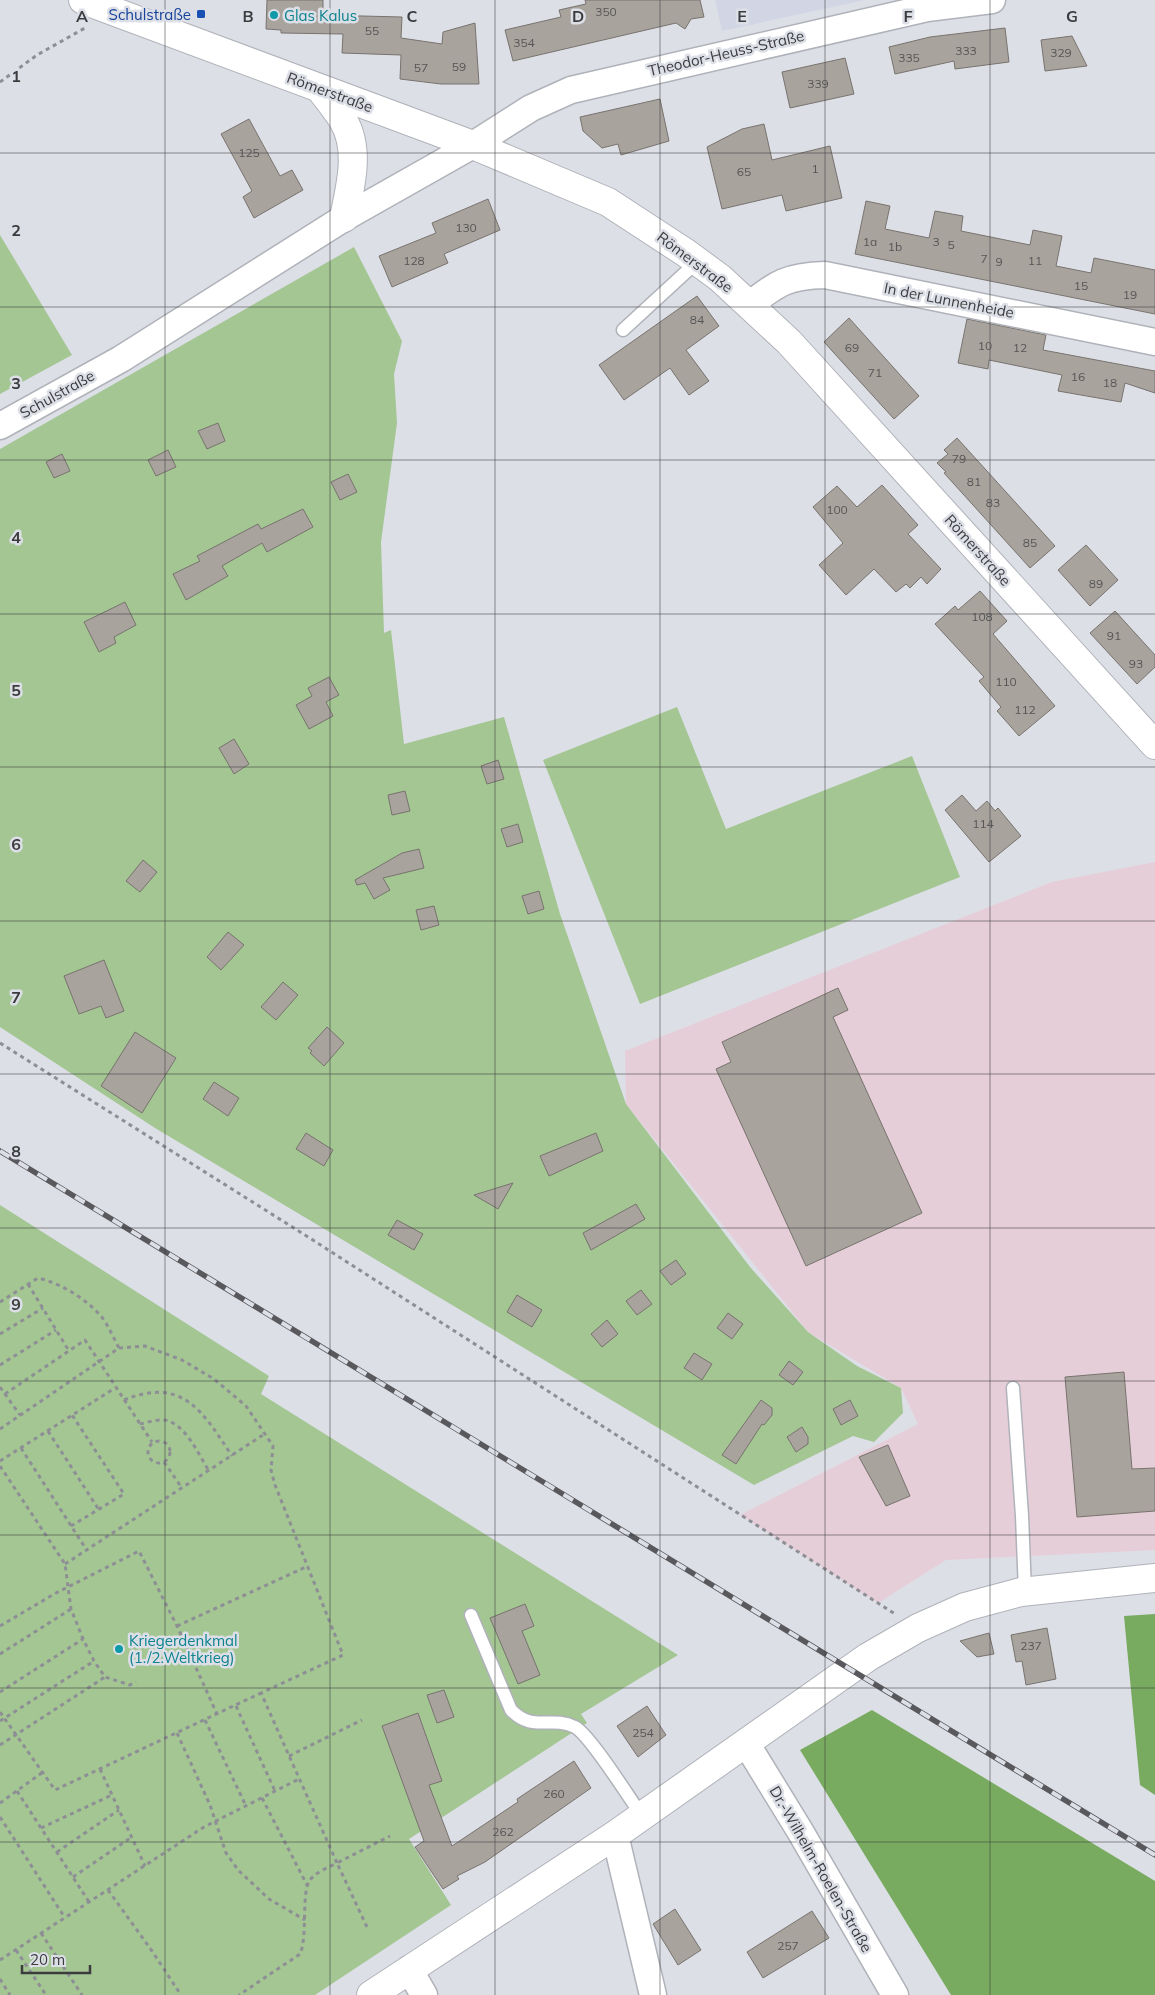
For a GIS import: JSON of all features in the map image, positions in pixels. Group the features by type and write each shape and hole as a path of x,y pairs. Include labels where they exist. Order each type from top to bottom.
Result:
{"street":[{"name":"Römerstraße","path":"83,0 473,145 608,202 698,261 789,342 1155,745"},
{"name":"Theodor-Heuss-Straße","path":"473,145 531,108 588,86 927,8 992,0"},
{"path":"320,89 344,122 352,144 353,163 344,218"},
{"name":"Schulstraße","path":"0,426 121,358 344,218 473,145"},
{"name":"In der Lunnenheide","path":"749,305 781,281 803,275 824,275 1155,342"},
{"path":"371,1995 615,1835 868,1657 918,1628 965,1607 1025,1592 1155,1578"},
{"name":"Dr.-Wilhelm-Roelen-Straße","path":"746,1743 800,1831 895,1995"},
{"path":"615,1835 653,1995"},
{"path":"409,1970 424,1995"}],"lane":[{"path":"623,330 698,261"},
{"path":"1013,1388 1025,1592"},
{"path":"471,1615 511,1710 520,1720 533,1723 560,1722 576,1728 589,1741 642,1816"}],"path":[{"path":"0,82 37,55 114,12"},
{"path":"0,1043 305,1235 918,1628"},
{"path":"0,1302 38,1278 52,1281 82,1300 103,1319 120,1348"},
{"path":"28,1284 69,1351"},
{"path":"0,1334 43,1308"},
{"path":"0,1365 56,1330"},
{"path":"5,1394 85,1340 152,1442"},
{"path":"0,1429 120,1348 145,1346 182,1360 214,1379 246,1406 273,1446 271,1470 275,1485 343,1655 55,1790 0,1712"},
{"path":"0,1387 20,1415"},
{"path":"0,1461 116,1388"},
{"path":"124,1400 153,1392 170,1394 189,1401 205,1414 232,1456"},
{"path":"71,1526 124,1494 72,1416"},
{"path":"140,1424 156,1420 170,1421 184,1433 209,1471"},
{"path":"48,1431 98,1510"},
{"path":"65,1564 266,1433"},
{"path":"161,1440 169,1447 168,1458 164,1462 152,1462 148,1457 147,1450 152,1442 161,1440"},
{"path":"21,1448 86,1550"},
{"path":"164,1462 182,1488"},
{"path":"0,1466 65,1564 71,1609 94,1661 105,1677 130,1685 136,1682"},
{"path":"0,1626 68,1587 139,1551 177,1626 217,1714"},
{"path":"177,1626 308,1566"},
{"path":"0,1654 71,1609"},
{"path":"0,1692 83,1639"},
{"path":"0,1721 94,1661"},
{"path":"0,1745 105,1677"},
{"path":"261,1694 367,1927"},
{"path":"236,1706 275,1791"},
{"path":"205,1720 246,1806"},
{"path":"289,1756 362,1720"},
{"path":"177,1733 210,1805 226,1853 240,1871 269,1899 306,1920"},
{"path":"100,1769 145,1866"},
{"path":"0,1803 43,1772"},
{"path":"0,1960 215,1821 299,1779"},
{"path":"17,1791 89,1902"},
{"path":"41,1828 112,1795"},
{"path":"239,1995 300,1954 304,1944 307,1885 262,1798"},
{"path":"57,1852 119,1810"},
{"path":"0,1817 65,1918"},
{"path":"307,1885 319,1872 390,1836"},
{"path":"73,1877 132,1837"},
{"path":"108,1890 180,1995"},
{"path":"41,1933 82,1995"},
{"path":"16,1950 46,1995"},
{"path":"0,1979 10,1995"}],"shaded area":[{"path":"715,0 865,0 722,31"},
{"path":"1155,862 1155,1550 946,1560 878,1603 740,1515 918,1424 901,1388 808,1332 626,1104 625,1051 1052,882"}],"green space":[{"path":"0,235 72,355 0,394"},
{"path":"354,247 402,341 394,374 397,423 381,542 384,633 391,630 404,744 504,717 560,914 626,1104 750,1267 808,1332 857,1366 901,1388 903,1413 874,1442 853,1436 754,1485 155,1128 0,1027 0,449"},
{"path":"677,707 726,829 912,756 960,877 640,1004 543,760"},
{"path":"0,1205 269,1376 261,1394 678,1655 581,1714 587,1723 409,1839 451,1905 315,1995 0,1995"},
{"path":"1155,1614 1155,1795 1140,1785 1124,1616"},
{"path":"872,1710 1155,1881 1155,1995 951,1995 800,1750"}],"building":[{"path":"267,0 323,0 323,15 402,17 401,38 442,44 443,32 475,23 479,84 441,84 400,79 401,55 342,53 343,34 281,33 281,30 266,29"},
{"path":"585,0 700,0 704,17 691,19 685,29 676,23 513,61 505,30 561,17 559,10 586,4"},
{"path":"1005,28 1009,62 955,69 954,61 895,74 889,47 930,37"},
{"path":"1072,36 1087,66 1045,71 1041,40"},
{"path":"845,58 854,94 790,108 782,72"},
{"path":"660,99 669,141 621,155 618,144 602,148 583,131 580,117"},
{"path":"249,119 280,176 292,170 303,190 254,218 243,197 252,191 221,134"},
{"path":"764,124 772,160 830,146 842,198 786,211 782,195 722,209 707,147 742,129"},
{"path":"488,199 500,230 444,254 448,263 392,287 379,256 436,233 432,223"},
{"path":"866,201 890,206 885,229 929,238 935,211 963,216 961,231 1030,245 1033,230 1062,236 1056,266 1091,273 1094,258 1155,270 1155,314 855,254"},
{"path":"697,296 719,326 686,350 709,381 689,395 670,368 624,400 599,365"},
{"path":"849,318 919,396 894,419 824,342"},
{"path":"967,319 1046,335 1043,350 1155,371 1155,393 1125,383 1121,402 1058,391 1062,375 989,360 988,369 958,363"},
{"path":"218,423 225,441 207,449 198,431"},
{"path":"957,438 1055,546 1030,568 937,463 948,454 944,450"},
{"path":"168,450 176,467 156,476 148,460"},
{"path":"62,454 70,471 54,478 46,462"},
{"path":"348,474 357,492 340,500 331,482"},
{"path":"882,485 918,525 908,534 941,569 927,584 921,577 910,588 906,584 896,592 874,569 846,595 819,565 843,543 813,507 837,486 857,507"},
{"path":"303,509 313,527 267,552 262,543 222,566 228,576 186,600 173,574 200,561 197,556 258,524 261,529"},
{"path":"1086,545 1118,580 1090,606 1058,570"},
{"path":"980,591 1007,621 993,634 1055,706 1019,736 997,711 1001,707 979,681 984,677 935,624 955,606 958,610"},
{"path":"125,602 136,625 114,637 116,643 99,652 84,622"},
{"path":"1115,611 1155,655 1155,667 1137,684 1090,633"},
{"path":"329,677 339,695 326,702 333,716 309,729 296,705 312,696 308,688"},
{"path":"234,739 249,764 234,774 219,748"},
{"path":"498,760 504,779 487,784 481,766"},
{"path":"405,791 410,811 392,815 388,795"},
{"path":"962,795 976,811 987,801 995,811 998,808 1021,836 989,862 945,810"},
{"path":"518,824 523,842 507,847 501,829"},
{"path":"419,849 424,868 383,878 390,890 374,899 365,883 357,885 355,880 402,853"},
{"path":"143,860 157,872 140,892 126,881"},
{"path":"539,891 544,909 528,914 522,896"},
{"path":"434,906 439,925 421,930 416,910"},
{"path":"228,932 244,945 221,970 207,957"},
{"path":"104,960 124,1011 106,1018 101,1006 79,1014 64,976"},
{"path":"283,982 298,995 276,1020 261,1007"},
{"path":"838,988 848,1010 833,1017 922,1213 806,1266 716,1069 731,1062 722,1042"},
{"path":"327,1027 344,1043 324,1066 310,1053 312,1051 308,1048"},
{"path":"135,1032 176,1058 142,1113 101,1086"},
{"path":"214,1082 239,1098 228,1116 203,1099"},
{"path":"306,1133 333,1150 324,1166 296,1149"},
{"path":"596,1133 603,1151 549,1176 540,1156"},
{"path":"513,1183 498,1209 474,1195"},
{"path":"636,1204 645,1219 591,1250 583,1233"},
{"path":"397,1220 423,1234 414,1250 388,1235"},
{"path":"676,1260 686,1274 671,1285 660,1271"},
{"path":"641,1290 652,1304 637,1315 626,1301"},
{"path":"517,1295 542,1310 532,1327 507,1312"},
{"path":"728,1313 743,1324 732,1339 717,1328"},
{"path":"607,1320 618,1334 602,1347 591,1334"},
{"path":"694,1353 712,1364 702,1380 684,1368"},
{"path":"789,1361 803,1372 793,1385 779,1375"},
{"path":"1124,1372 1132,1469 1155,1468 1155,1511 1077,1517 1065,1377"},
{"path":"761,1400 772,1408 772,1415 764,1425 762,1424 736,1464 722,1455"},
{"path":"850,1400 858,1416 841,1425 833,1409"},
{"path":"802,1427 808,1437 808,1444 796,1452 787,1437"},
{"path":"888,1445 910,1496 886,1506 859,1457"},
{"path":"525,1604 534,1626 522,1631 540,1675 518,1684 490,1618"},
{"path":"1047,1628 1056,1679 1026,1685 1022,1661 1016,1662 1011,1635"},
{"path":"989,1633 994,1654 977,1657 960,1641"},
{"path":"444,1690 454,1717 437,1723 427,1695"},
{"path":"647,1706 666,1735 638,1757 617,1726"},
{"path":"418,1713 442,1781 429,1785 452,1846 518,1802 517,1799 574,1761 591,1788 485,1862 457,1876 459,1879 443,1889 415,1847 424,1841 382,1726"},
{"path":"675,1909 701,1950 678,1965 653,1924"},
{"path":"812,1911 829,1938 763,1978 747,1952"}],"railway":[{"path":"0,1151 1155,1855"}],"place":[{"name":"Schulstraße","path":"201,14"},
{"name":"Glas Kalus","path":"274,15"},
{"name":"Kriegerdenkmal (1./2.Weltkrieg)","path":"119,1649"}]}
